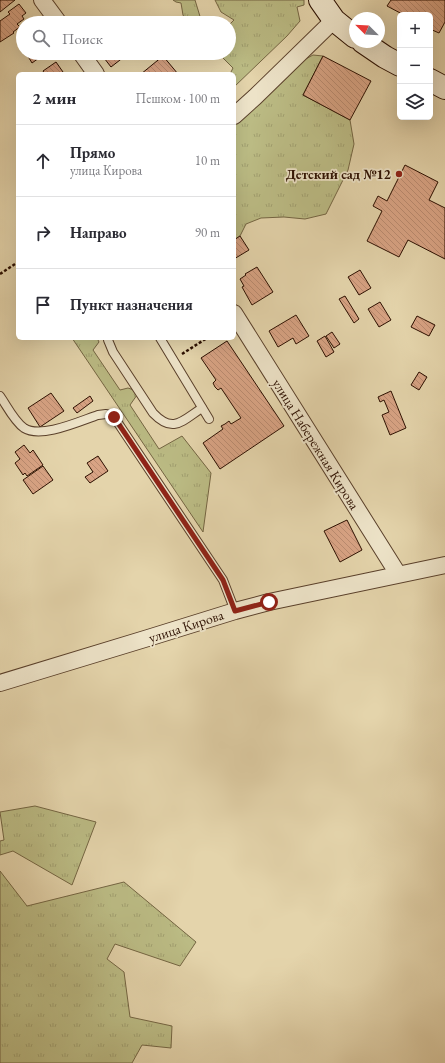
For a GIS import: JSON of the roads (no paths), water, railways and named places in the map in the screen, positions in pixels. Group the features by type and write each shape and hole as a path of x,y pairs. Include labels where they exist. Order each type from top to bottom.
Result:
{"main road":[{"path":"320,0 334,20 349,32"},
{"path":"372,48 397,63"},
{"path":"433,82 445,88"}],"street":[{"path":"42,0 54,16"},
{"path":"236,114 334,20"},
{"path":"86,60 95,72"},
{"name":"улица Набережная Кирова","path":"236,316 398,574"},
{"name":"улица Кирова","path":"0,683 235,611 310,592 445,566"}],"lane":[{"path":"108,340 113,352 153,413 161,422 177,424 202,408"},
{"path":"161,340 209,419"},
{"path":"0,396 20,424 24,428 33,431 47,431 98,415 106,414 114,417 223,580 235,611"}],"place":[{"name":"Детский сад №12","path":"399,174"}]}
